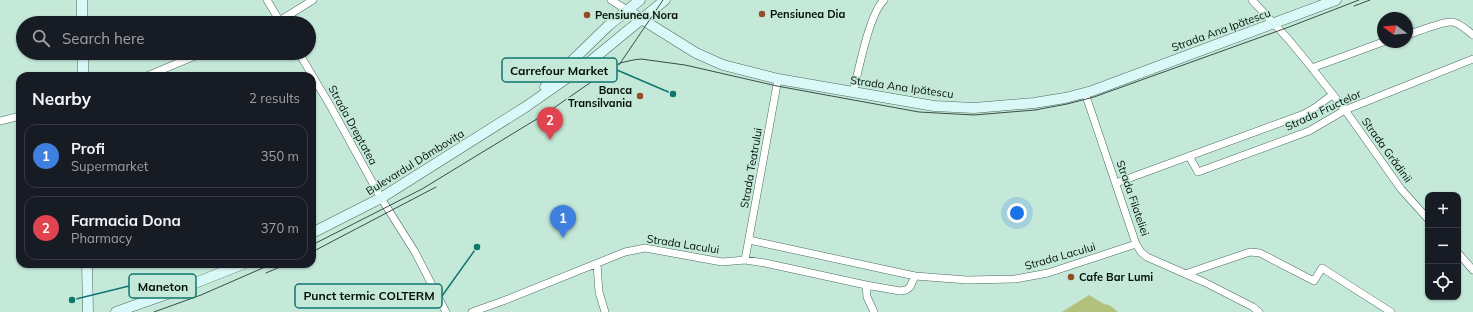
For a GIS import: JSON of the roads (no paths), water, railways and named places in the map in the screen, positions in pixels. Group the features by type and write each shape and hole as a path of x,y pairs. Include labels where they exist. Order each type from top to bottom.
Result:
{"main road":[{"path":"82,0 82,16"},
{"name":"Bulevardul Dâmbovița","path":"527,106 609,25 640,0"},
{"name":"Bulevardul Dâmbovița","path":"316,232 381,198 527,106 587,64 665,0"},
{"name":"Strada Ana Ipătescu","path":"627,10 683,46 723,65 778,79 852,92 934,106 974,108 1034,103 1085,93 1336,0"},
{"path":"83,60 83,72"},
{"path":"87,268 88,312"},
{"path":"116,312 170,293 233,268"}],"street":[{"path":"267,0 276,16"},
{"path":"288,16 313,0"},
{"name":"Strada Ana Ipătescu","path":"611,0 627,10"},
{"path":"852,92 871,23 879,4 884,0"},
{"name":"Strada Grădinii","path":"1252,0 1312,68 1345,110 1401,189 1425,216"},
{"path":"1413,33 1452,22 1459,24 1473,35"},
{"path":"1312,68 1377,44"},
{"name":"Strada Fructelor","path":"1189,156 1198,172 1309,131 1345,110 1473,59"},
{"path":"157,72 185,60"},
{"name":"Strada Dreptatea","path":"303,60 310,72"},
{"name":"Strada Teatrului","path":"746,260 778,79"},
{"name":"Strada Dreptatea","path":"316,82 381,198 415,252 446,312"},
{"name":"Strada Filateliei","path":"1085,93 1136,244 1141,252 1147,258 1216,288 1253,307 1259,312"},
{"name":"Strada Fructelor","path":"1116,183 1304,114 1332,95"},
{"path":"0,121 16,117"},
{"name":"Strada Lacului","path":"749,240 915,276 967,280 1015,279 1048,273 1136,244"},
{"name":"Strada Lacului","path":"472,312 625,252 645,248 722,262 746,260 765,263 900,291 906,290 910,287 915,276"},
{"path":"1185,274 1244,254 1255,252 1314,281 1322,268 1391,312"},
{"path":"1461,256 1473,270"},
{"path":"597,264 599,292 605,312"},
{"path":"866,285 867,297 874,312"}],"tram line":[{"path":"619,65 663,0"},
{"path":"316,243 422,189 545,114 620,63 641,59 685,65 777,86 919,112 974,115 1035,110 1094,97 1289,27 1359,0"},
{"path":"1354,6 1370,0"},
{"path":"316,250 436,187"},
{"path":"154,312 201,295 263,268"},
{"path":"266,273 278,268"}],"place":[{"name":"Pensiunea Dia","path":"762,14"},
{"name":"Pensiunea Nora","path":"587,15"},
{"name":"Carrefour Market","path":"673,94"},
{"name":"Banca Transilvania","path":"640,96"},
{"name":"Farmacia Dona","path":"550,140"},
{"name":"Profi","path":"563,238"},
{"name":"Punct termic COLTERM","path":"477,247"},
{"name":"Cafe Bar Lumi","path":"1071,277"},
{"name":"Maneton","path":"72,300"}]}
